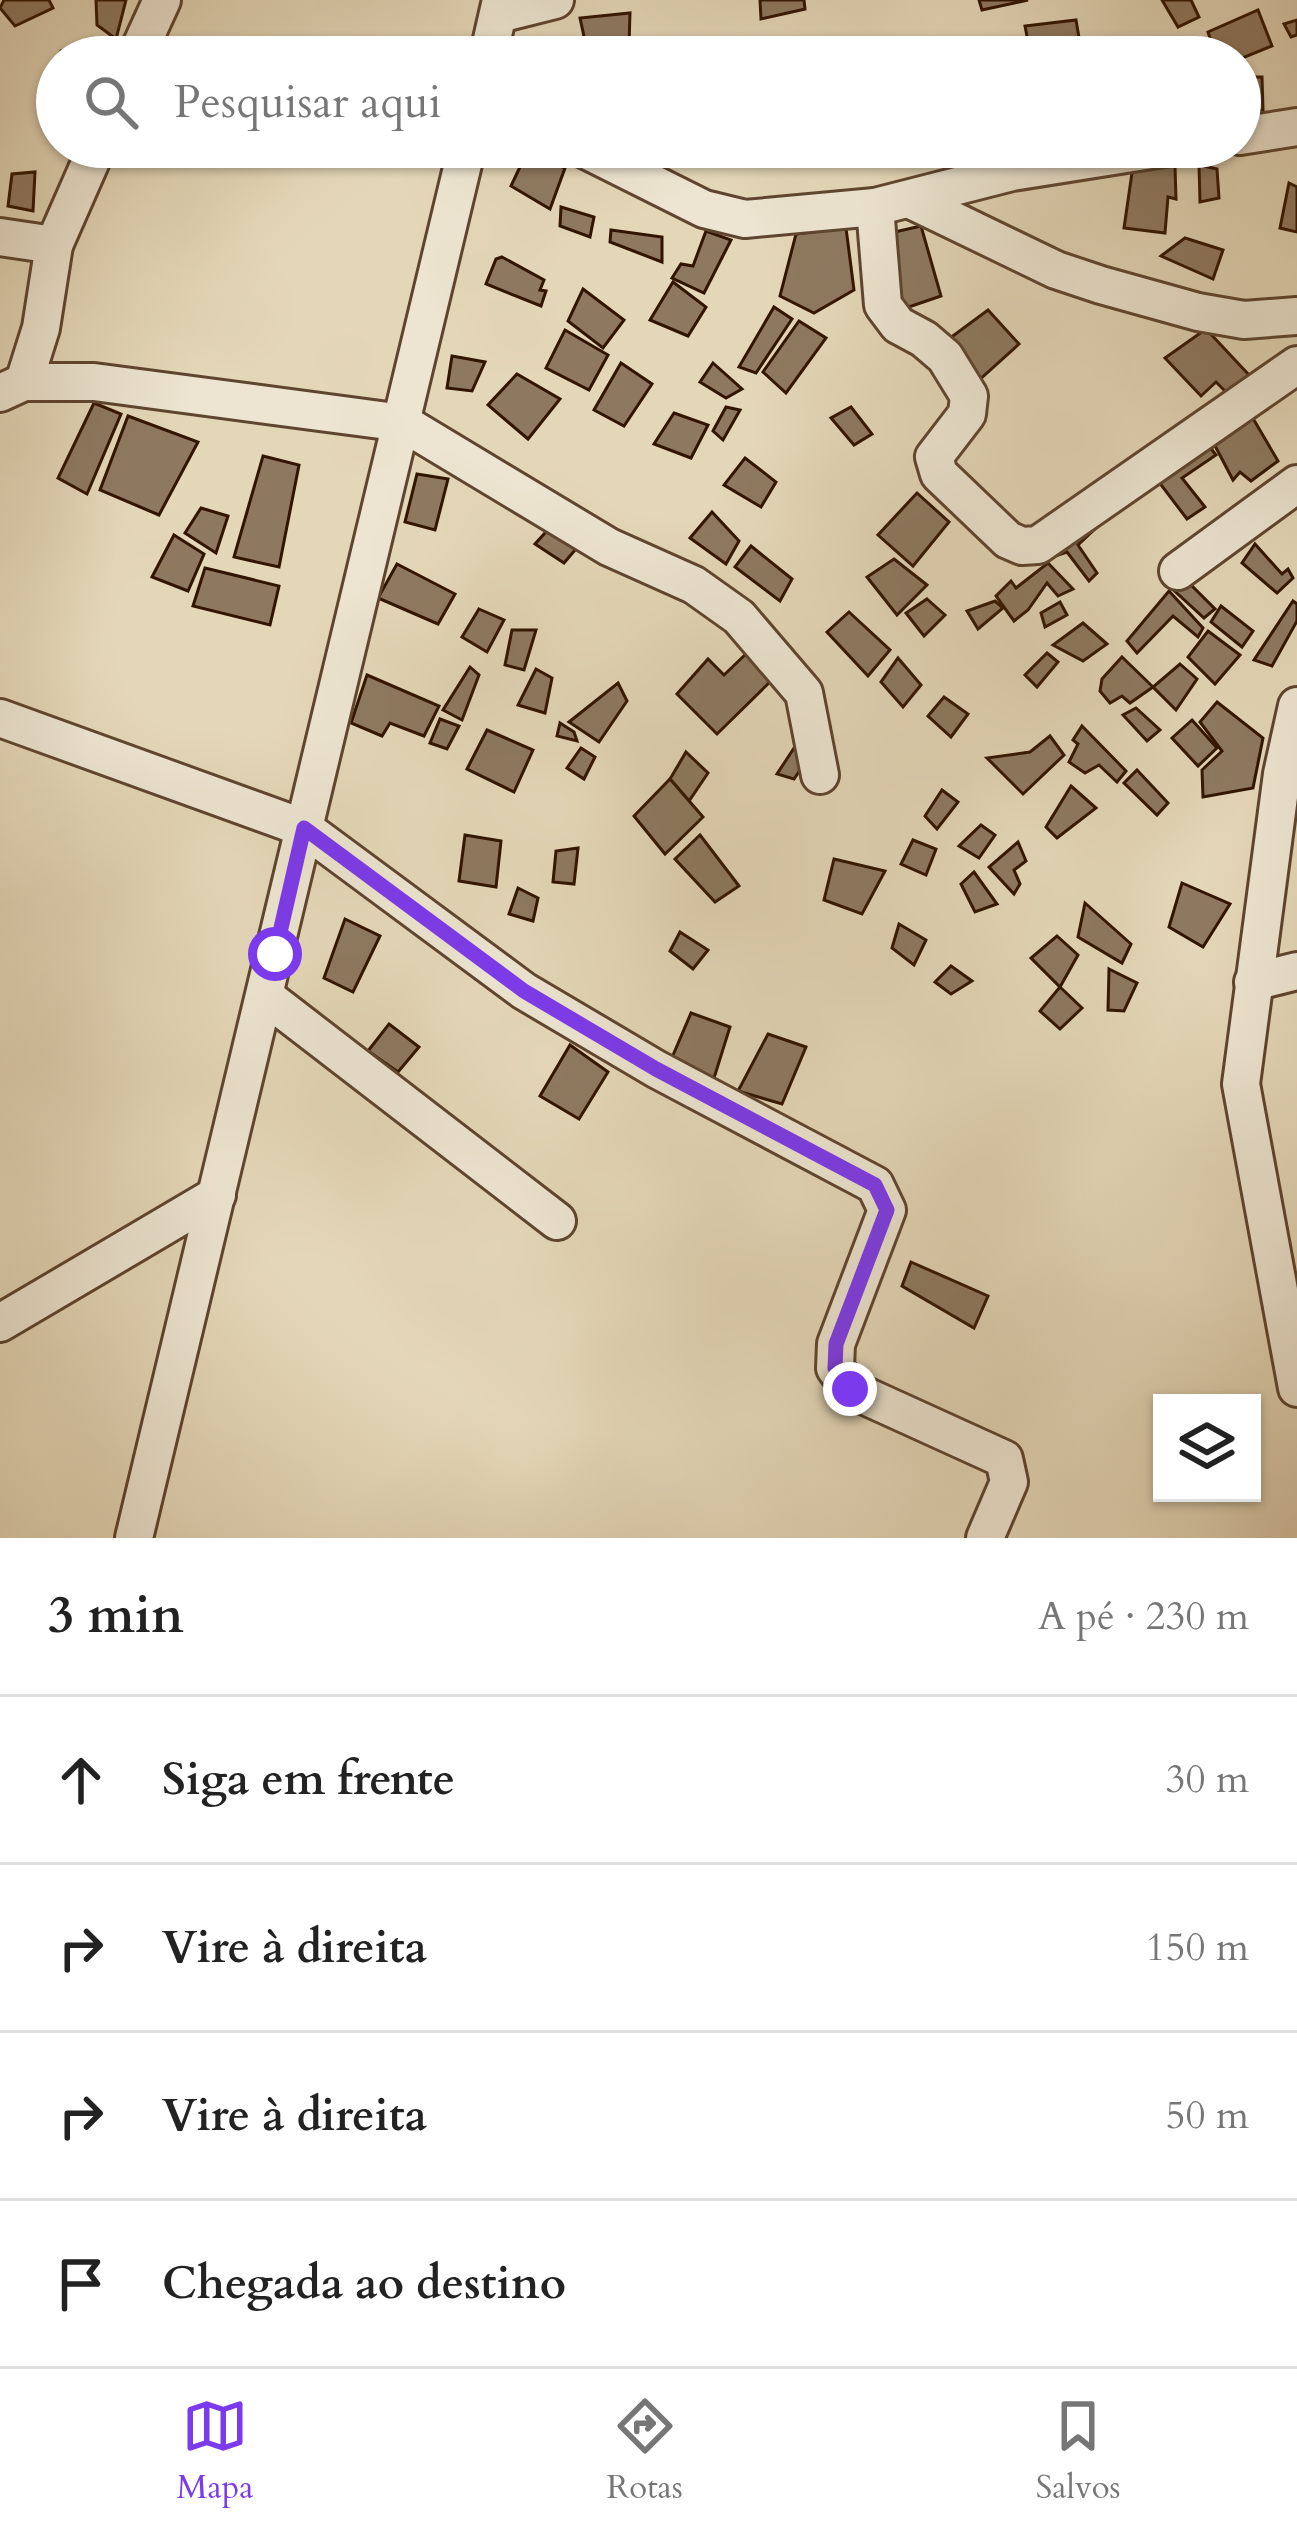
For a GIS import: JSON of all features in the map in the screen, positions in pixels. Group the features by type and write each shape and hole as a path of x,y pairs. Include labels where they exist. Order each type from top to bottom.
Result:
{"street":[{"path":"146,36 162,0"},
{"path":"500,7 554,0"},
{"path":"1261,133 1297,127"},
{"path":"88,168 54,245 41,328 12,387 94,382 403,423 609,547 694,585 739,617 804,693 820,775"},
{"path":"134,1538 462,168"},
{"path":"622,168 704,209 745,219 892,203 1037,168"},
{"path":"892,203 1101,285 1244,320 1297,316"},
{"path":"892,203 883,305 898,325 945,357 969,396 967,414 934,457 939,474 1008,540 1022,546 1038,545 1297,365"},
{"path":"0,237 54,245"},
{"path":"1178,571 1297,484"},
{"path":"1297,706 1282,774 1240,1084 1297,1388"},
{"path":"0,718 304,828 524,991 656,1069 875,1185 887,1210 836,1344 835,1368 850,1389 1004,1460 1009,1482 985,1538"},
{"path":"1253,982 1297,971"},
{"path":"265,996 557,1221"},
{"path":"0,1323 217,1195"}],"building":[{"path":"4,0 49,0 53,8 15,26 0,8"},
{"path":"96,0 126,0 117,36 97,25"},
{"path":"760,0 804,0 805,9 761,19"},
{"path":"979,0 1028,0 982,10"},
{"path":"1162,0 1191,0 1199,17 1178,27"},
{"path":"1258,10 1272,46 1261,50 1261,36 1209,36 1208,32"},
{"path":"630,13 629,36 584,36 580,18"},
{"path":"1076,20 1079,36 1027,36 1025,26"},
{"path":"1297,20 1297,35 1291,37 1284,24"},
{"path":"519,168 565,168 550,209 511,186"},
{"path":"1133,168 1175,168 1176,199 1168,197 1165,233 1124,228"},
{"path":"1199,168 1217,169 1219,198 1200,202"},
{"path":"35,172 33,211 8,206 12,174"},
{"path":"1289,183 1297,187 1297,232 1280,228"},
{"path":"561,207 594,217 590,237 560,226"},
{"path":"921,226 941,296 900,310 886,234"},
{"path":"846,228 854,290 814,313 780,296 796,234"},
{"path":"611,230 662,237 662,262 610,242"},
{"path":"706,231 731,240 704,293 672,278 681,264 693,266"},
{"path":"1185,238 1223,250 1213,279 1161,256"},
{"path":"502,257 544,280 541,306 486,284 496,259"},
{"path":"673,282 706,307 688,336 650,320"},
{"path":"583,289 624,320 603,348 568,321"},
{"path":"774,307 792,319 756,373 739,367"},
{"path":"988,310 1019,344 978,381 946,341"},
{"path":"799,321 826,338 786,393 763,372"},
{"path":"1206,329 1249,375 1229,395 1216,382 1201,396 1165,358"},
{"path":"565,330 608,355 589,390 546,368"},
{"path":"452,356 485,362 472,391 447,388"},
{"path":"621,363 652,384 624,426 594,410"},
{"path":"713,363 742,389 726,398 700,382"},
{"path":"517,374 560,399 528,439 488,405"},
{"path":"94,403 121,414 87,494 58,478"},
{"path":"726,407 740,410 723,440 713,431"},
{"path":"851,407 872,434 854,445 831,418"},
{"path":"674,413 708,425 691,458 654,444"},
{"path":"1251,415 1278,461 1251,481 1240,472 1233,480 1214,444"},
{"path":"128,416 198,442 159,515 100,490"},
{"path":"1201,436 1216,455 1182,478 1205,507 1187,519 1149,469"},
{"path":"263,456 299,465 279,567 234,557"},
{"path":"745,458 776,482 761,507 724,485"},
{"path":"417,474 448,479 435,530 405,522"},
{"path":"917,493 949,522 913,566 878,535"},
{"path":"1133,493 1078,545 1097,573 1089,581 1067,552 1049,558"},
{"path":"201,508 228,516 216,553 185,533"},
{"path":"712,512 739,541 726,564 690,538"},
{"path":"554,523 581,543 564,563 535,544"},
{"path":"174,535 204,554 188,591 152,577"},
{"path":"1255,544 1282,574 1288,569 1293,578 1277,593 1242,563"},
{"path":"751,546 792,579 780,601 735,567"},
{"path":"894,559 927,585 897,615 867,577"},
{"path":"1048,563 1073,589 1058,596 1047,583 1014,621 996,596 1011,581 1016,588"},
{"path":"397,564 455,594 438,624 378,598"},
{"path":"205,568 279,586 270,625 193,606"},
{"path":"1167,584 1190,584 1215,609 1204,618"},
{"path":"1169,591 1203,628 1198,637 1173,616 1137,653 1127,641"},
{"path":"927,599 945,615 924,636 906,613"},
{"path":"995,601 1003,608 978,629 967,611"},
{"path":"1293,601 1297,621 1272,666 1254,660"},
{"path":"1060,602 1067,615 1045,627 1041,613"},
{"path":"1221,606 1253,631 1242,647 1211,622"},
{"path":"479,609 504,620 487,652 462,637"},
{"path":"849,612 890,650 868,676 827,632"},
{"path":"1083,623 1107,644 1083,661 1053,645"},
{"path":"512,630 536,630 524,670 505,665"},
{"path":"1208,631 1240,655 1215,684 1188,657"},
{"path":"750,650 776,676 717,734 677,694 708,659 724,675"},
{"path":"1047,653 1058,662 1037,687 1025,675"},
{"path":"1122,657 1153,687 1130,703 1122,696 1110,703 1100,691 1102,679"},
{"path":"898,658 921,685 903,707 881,682"},
{"path":"1180,664 1197,679 1176,710 1153,687"},
{"path":"470,667 479,675 462,720 443,710"},
{"path":"536,669 552,678 545,713 518,705"},
{"path":"367,675 439,706 424,736 390,723 382,736 351,723"},
{"path":"618,683 627,701 599,742 569,722"},
{"path":"944,697 968,714 951,737 928,716"},
{"path":"1217,702 1263,738 1253,788 1203,797 1202,770 1222,751 1200,722"},
{"path":"1136,708 1160,730 1147,741 1123,715"},
{"path":"440,719 459,726 447,749 430,743"},
{"path":"1192,720 1217,748 1198,766 1172,738"},
{"path":"560,723 574,732 577,741 557,736"},
{"path":"1082,726 1126,771 1117,782 1099,765 1085,773 1069,762 1078,744 1073,740"},
{"path":"487,730 533,750 514,792 467,769"},
{"path":"1050,736 1064,755 1023,794 987,758 1030,752"},
{"path":"796,745 811,754 794,779 777,774"},
{"path":"581,748 595,757 584,779 567,768"},
{"path":"686,752 708,773 689,801 670,779"},
{"path":"1137,770 1168,803 1157,815 1124,783"},
{"path":"670,779 703,817 665,854 634,816"},
{"path":"1071,786 1096,808 1057,838 1046,827"},
{"path":"942,790 958,802 937,829 925,816"},
{"path":"981,825 995,835 979,858 959,846"},
{"path":"465,835 501,841 496,887 459,881"},
{"path":"700,835 739,886 715,902 675,859"},
{"path":"913,840 936,849 926,875 901,864"},
{"path":"1018,842 1026,861 1014,870 1020,884 1014,894 989,867"},
{"path":"578,848 574,884 553,882 556,851"},
{"path":"834,859 885,871 862,914 824,900"},
{"path":"974,872 997,904 975,912 961,884"},
{"path":"1182,883 1230,904 1203,947 1169,927"},
{"path":"518,888 538,898 533,921 509,914"},
{"path":"1085,903 1131,944 1122,963 1078,937"},
{"path":"345,919 380,936 353,992 324,978"},
{"path":"899,924 926,940 914,965 892,948"},
{"path":"680,932 708,950 693,969 670,951"},
{"path":"1057,936 1078,955 1060,987 1031,958"},
{"path":"951,966 972,981 951,994 935,982"},
{"path":"1109,969 1137,983 1124,1011 1108,1010"},
{"path":"1060,987 1082,1008 1060,1029 1040,1011"},
{"path":"691,1013 730,1027 714,1078 671,1060"},
{"path":"389,1024 419,1047 398,1072 368,1051"},
{"path":"768,1034 806,1047 782,1104 738,1091"},
{"path":"570,1045 608,1072 579,1119 540,1096"},
{"path":"911,1262 988,1296 974,1328 902,1286"}],"route":[{"path":"275,954 304,828 524,991 656,1069 875,1185 887,1210 836,1344 835,1368 850,1389"}]}
